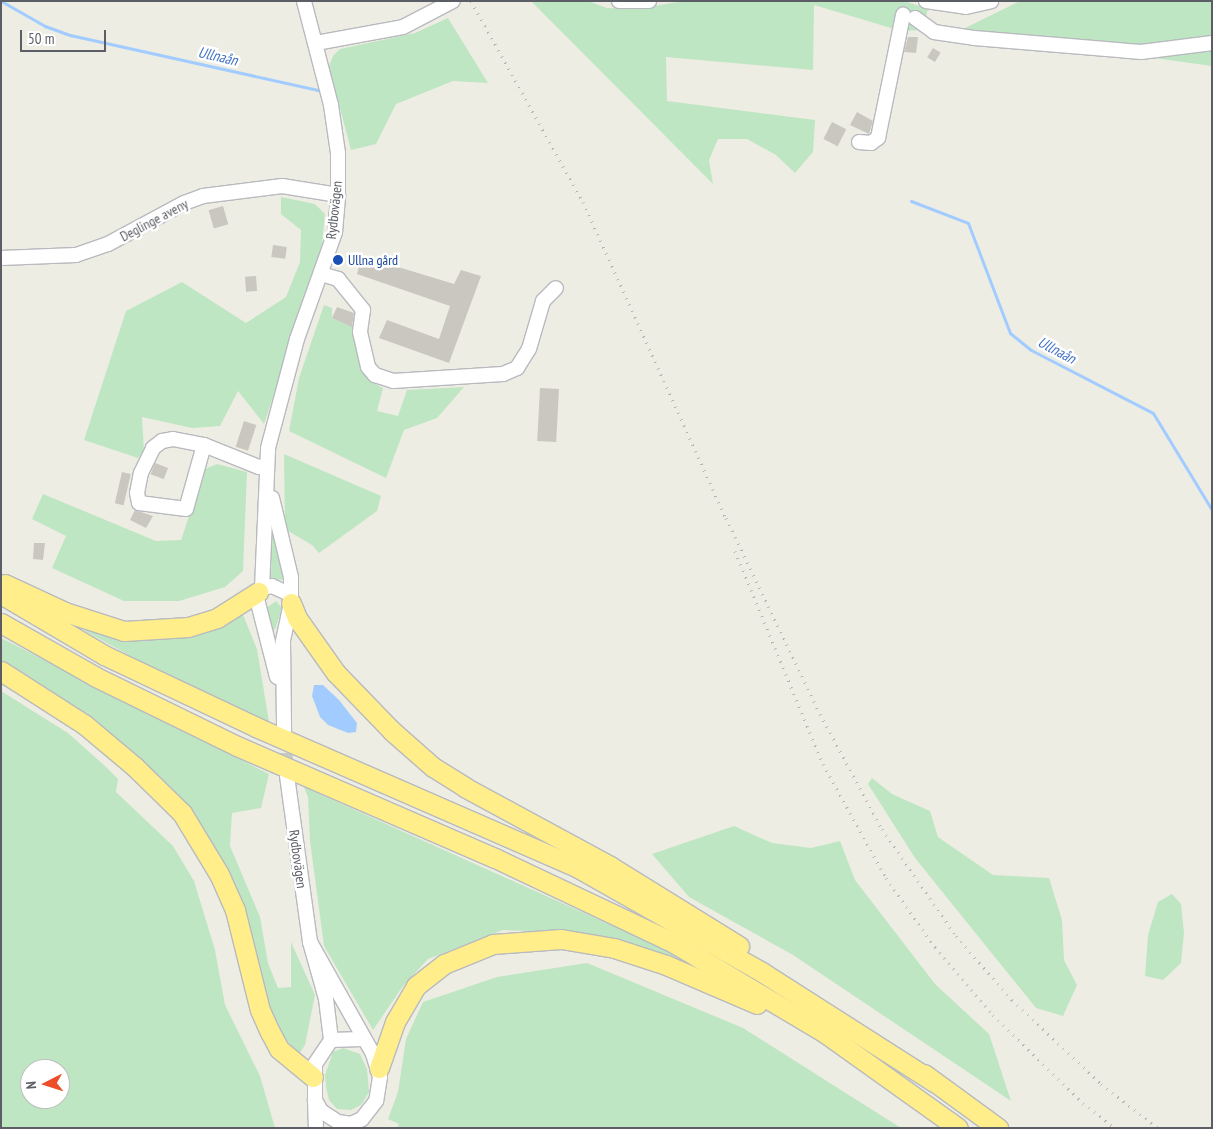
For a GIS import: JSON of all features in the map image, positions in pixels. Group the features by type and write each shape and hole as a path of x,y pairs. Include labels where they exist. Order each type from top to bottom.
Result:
{"highway":[{"path":"1,582 65,612 124,631 188,628 217,618 260,590"},
{"path":"1,594 131,668 280,738 578,868 762,972 934,1082"},
{"path":"290,598 297,618 336,673 392,731 433,767 466,788 610,866 832,1003 934,1082 998,1128"},
{"path":"1,623 96,677 237,746 495,858 674,943 825,1033 958,1128"},
{"path":"1,671 85,725 135,766 182,813 220,874 234,910 260,1010 270,1032 279,1049 313,1077"},
{"path":"379,1068 395,1022 416,986 444,964 468,952 493,944 526,939 561,939 614,948 666,965 825,1033"}],"street":[{"name":"Rydbovägen","path":"281,697 257,606 260,590 268,448 297,339 322,274 335,232 338,196 338,153 331,105 304,1"},
{"path":"316,43 403,27 453,1"},
{"path":"619,1 649,1"},
{"path":"926,1 966,7 991,1"},
{"path":"859,142 871,143 878,138 909,16 934,32 974,38 1141,52 1212,43"},
{"name":"Deglinge aveny","path":"1,258 76,255 108,244 184,203 203,196 282,186 338,196"},
{"path":"322,274 338,279 363,310 360,332 368,368 375,375 393,381 503,374 517,368 529,349 543,301 556,288"},
{"path":"204,445 186,510 139,503 137,493 142,473 153,448 162,441 173,439 204,445 267,469"},
{"name":"Rydbovägen","path":"267,469 291,577 284,642 281,697 284,730"},
{"path":"260,590 282,588 290,598"},
{"name":"Rydbovägen","path":"287,776 310,942 326,999 331,1040"},
{"name":"Rydbovägen","path":"310,942 362,1039"},
{"path":"315,1100 329,1118 350,1126 362,1119 376,1101 379,1068 362,1039 331,1040 316,1064 313,1077 316,1128"}],"green space":[{"path":"531,1 588,1 607,8 636,9 684,1 904,1 928,9 922,30 901,31 814,5 813,70 666,57 667,101 815,120 813,152 795,173 776,155 747,139 718,139 709,160 713,184"},
{"path":"1020,1 1212,1 1212,66 959,31"},
{"path":"448,18 488,83 453,81 396,104 376,144 351,150 329,66 333,56 340,49 415,33"},
{"path":"281,197 315,204 325,214 321,254 264,424 238,391 220,426 192,428 142,417 144,451 138,458 84,440 126,311 182,282 246,323 286,297 300,262 301,230 281,214"},
{"path":"324,305 332,308 332,318 353,327 368,380 383,388 377,411 398,416 407,390 464,387 437,418 404,430 386,478 289,431 299,378"},
{"path":"284,454 381,496 377,511 319,553 312,545 285,529"},
{"path":"217,464 247,472 243,571 225,587 179,601 124,601 52,568 66,536 32,519 43,494 156,541 181,540 205,469"},
{"path":"272,530 274,531 284,580 271,579"},
{"path":"276,601 282,608 275,630 271,627 266,608"},
{"path":"241,610 257,649 270,728 213,701 85,631 87,627 128,639 187,637 210,629"},
{"path":"1,638 269,774 261,808 232,813 230,846 260,917 268,963 278,988 291,987 291,942 315,995 305,1045 299,1054 275,1027 244,906 190,807 151,769 1,663"},
{"path":"1,691 68,733 106,767 118,779 116,792 173,846 194,881 215,950 225,1005 260,1076 275,1128 1,1128"},
{"path":"872,778 892,794 930,811 938,837 993,875 1049,878 1062,920 1064,960 1077,985 1063,1016 1036,1008 915,858 868,784"},
{"path":"304,787 684,958 679,961 555,932 503,930 428,959 403,986 373,1030 324,946 310,841 308,797"},
{"path":"734,826 772,843 811,848 840,841 855,880 935,984 989,1034 1011,1101 793,955 689,897 652,854"},
{"path":"1172,894 1181,904 1184,933 1181,963 1163,980 1145,976 1148,935 1158,902"},
{"path":"587,963 743,1028 901,1128 397,1128 399,1124 388,1119 398,1092 406,1039 423,1002 497,977"},
{"path":"343,1048 360,1054 367,1069 369,1092 361,1105 351,1110 337,1109 329,1100 326,1087 325,1075 333,1052"}],"water":[{"path":"314,685 323,685 339,700 357,723 356,732 348,733 328,725 320,717 312,696"}],"building":[{"path":"908,37 918,37 916,53 904,52"},
{"path":"933,48 941,53 935,62 927,57"},
{"path":"857,112 873,121 869,134 850,125"},
{"path":"832,122 846,129 838,146 823,139"},
{"path":"223,206 228,224 214,228 209,210"},
{"path":"273,245 287,247 285,259 271,257"},
{"path":"362,256 454,284 461,270 481,276 449,363 379,338 387,320 439,339 450,306 357,274"},
{"path":"256,276 257,291 246,292 245,277"},
{"path":"337,307 354,313 352,327 332,318"},
{"path":"540,388 559,389 556,442 537,441"},
{"path":"244,421 256,425 248,451 236,447"},
{"path":"155,463 168,468 164,479 151,474"},
{"path":"122,472 131,474 124,505 115,503"},
{"path":"135,510 153,516 146,528 130,520"},
{"path":"34,543 45,543 43,560 33,559"}],"waterway":[{"name":"Ullnaån","path":"1,1 45,26 70,35 318,90"},
{"name":"Ullnaån","path":"911,201 968,223 1010,333 1031,350 1153,413 1212,510"}],"tunnel":[{"path":"284,732 287,775"}],"railway":[{"path":"471,1 583,202 726,518 820,714 882,829 956,936 1012,1000 1101,1084 1158,1128"},
{"path":"735,551 823,764 886,878 935,947 993,1015 1083,1103 1115,1128"}],"place":[{"name":"Ullna gård","path":"338,260"}]}
